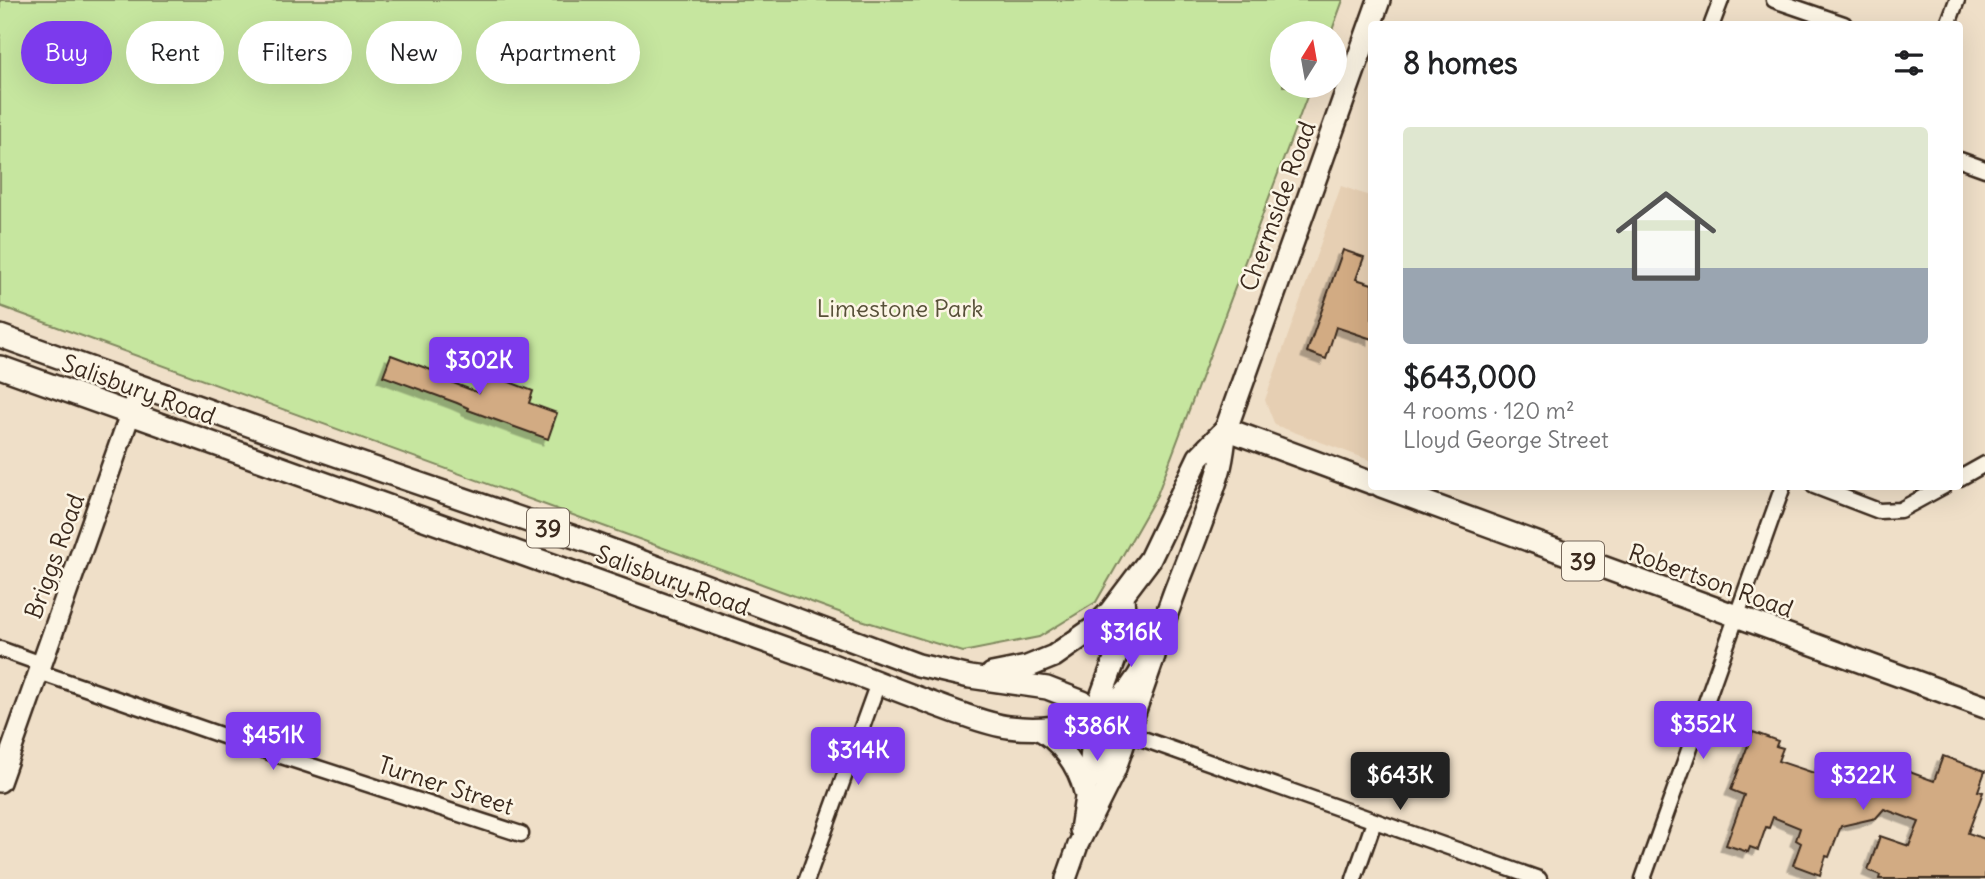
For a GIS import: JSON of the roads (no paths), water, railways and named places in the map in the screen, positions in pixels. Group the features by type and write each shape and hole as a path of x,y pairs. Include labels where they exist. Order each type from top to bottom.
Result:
{"main road":[{"name":"Chermside Road","path":"1372,21 1379,0"},
{"name":"Chermside Road","path":"1167,615 1220,470 1226,429 1368,31"},
{"name":"Salisbury Road","path":"0,336 595,544 918,665 954,674 1047,688 1083,702 1094,716"},
{"name":"Salisbury Road","path":"0,367 985,722 1010,727 1062,726 1094,716 1113,705 1135,680 1167,615"},
{"name":"Chermside Road","path":"1094,716 1123,637 1125,593 1150,559 1199,457 1226,429"},
{"path":"1226,429 1368,482"},
{"name":"Robertson Road","path":"1392,490 1985,707"},
{"name":"Salisbury Road","path":"954,674 1010,671 1054,656 1094,628 1125,593"},
{"path":"878,683 890,654"}],"street":[{"path":"1713,21 1721,0"},
{"path":"1774,0 1835,21"},
{"path":"1949,21 1957,0"},
{"path":"1963,161 1985,169"},
{"name":"Briggs Road","path":"0,782 139,386"},
{"path":"1963,476 1985,464"},
{"path":"1643,879 1782,490"},
{"path":"1824,490 1879,511 1900,510 1937,490"},
{"name":"Chermside Road","path":"1091,802 1115,771 1148,680 1167,615"},
{"name":"Turner Street","path":"0,649 40,668 275,754 521,834"},
{"path":"807,879 878,683"},
{"name":"Chermside Road","path":"1066,879 1091,802 1089,771 1094,716"},
{"path":"1035,728 1049,734 1059,744 1091,802"},
{"path":"1129,734 1539,879"},
{"path":"1354,879 1374,822"}],"park label":[{"name":"Limestone Park","path":"900,308"}]}
